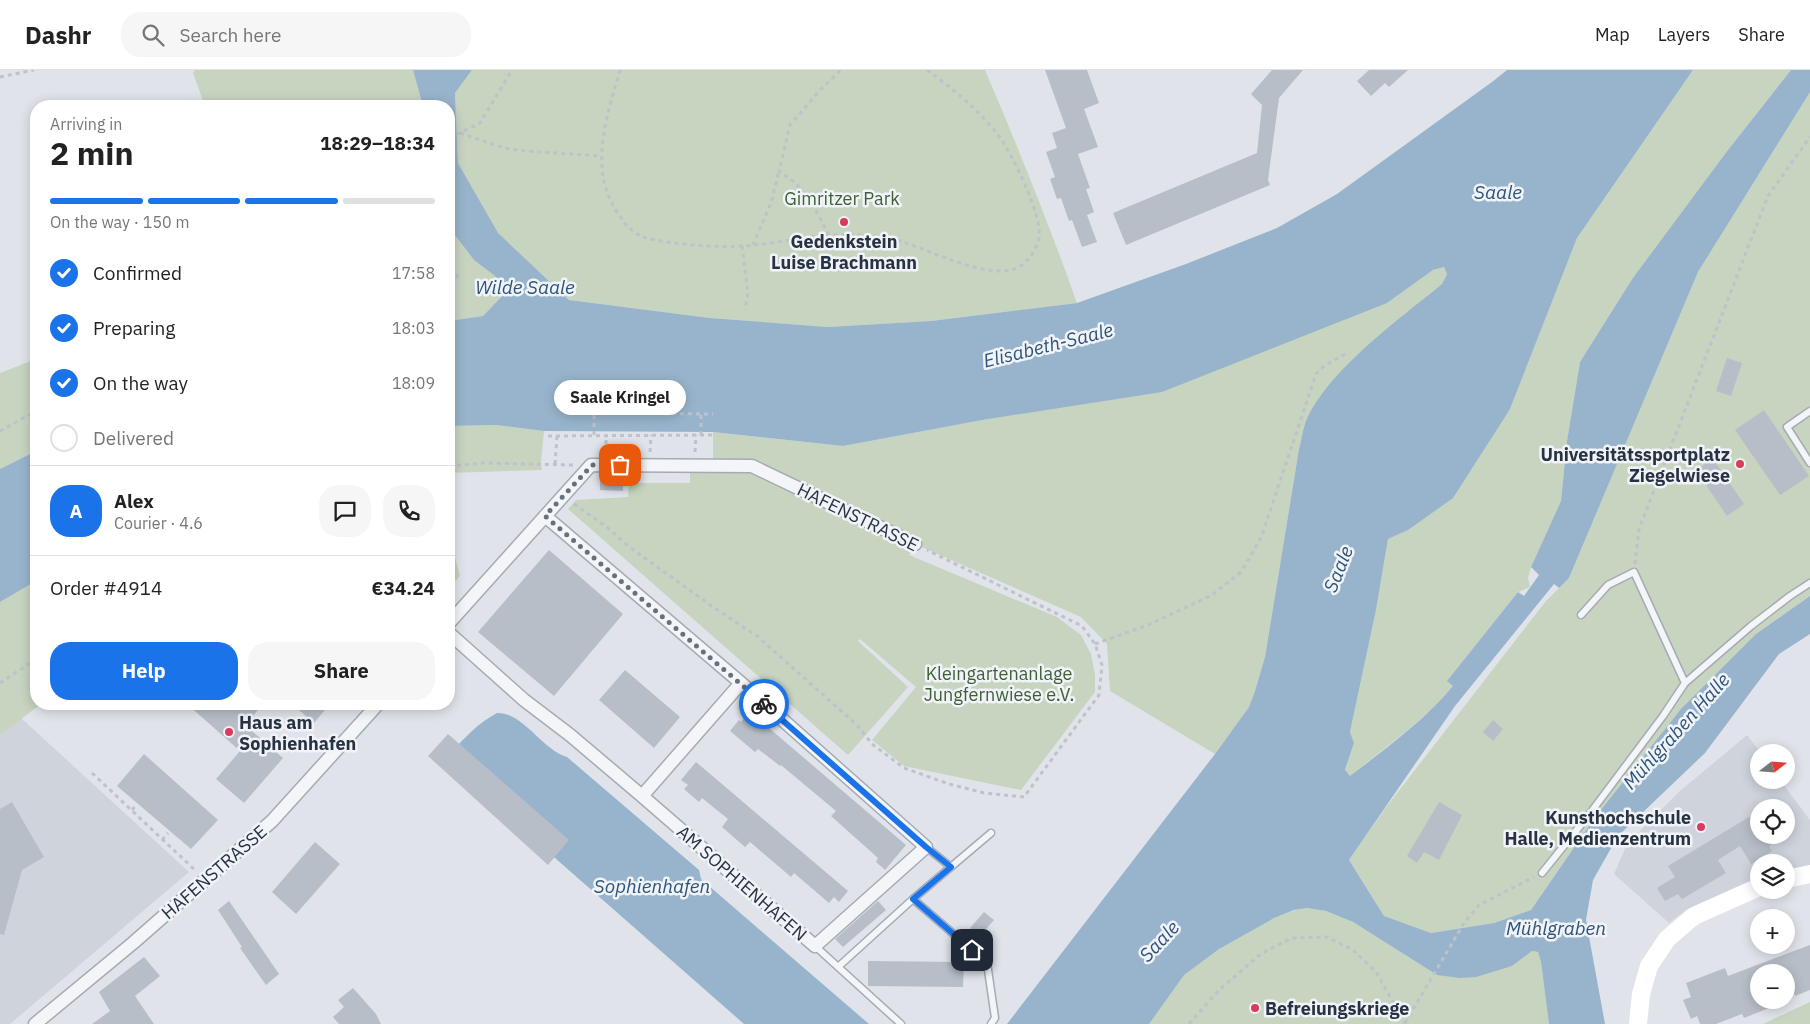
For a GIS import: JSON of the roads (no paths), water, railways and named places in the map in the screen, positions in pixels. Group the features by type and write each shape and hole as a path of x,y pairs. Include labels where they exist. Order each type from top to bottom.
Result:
{"street":[{"name":"HAFENSTRASSE","path":"545,516 592,465 752,466 915,544"},
{"path":"455,616 545,516 741,683 926,847"},
{"name":"AM SOPHIENHAFEN","path":"455,638 524,700 570,735 815,946 926,847"},
{"path":"642,796 741,683"},
{"name":"HAFENSTRASSE","path":"34,1024 133,943 272,820 373,710"},
{"path":"1795,877 1810,874"},
{"path":"1638,1024 1641,994 1649,966 1667,939 1694,916 1750,891"}],"lane":[{"path":"1810,411 1787,427 1810,463"},
{"path":"1581,615 1608,585 1634,572 1685,683"},
{"path":"1542,873 1588,816 1663,716 1685,683 1751,626 1810,583"},
{"path":"838,967 913,899 991,833"},
{"path":"926,847 951,867"},
{"path":"913,899 987,963 995,1018 991,1024"},
{"path":"815,946 901,1024"}],"water":[{"path":"413,70 472,70 455,93 458,163 498,233 569,300 710,318 828,327 931,321 1077,303 1186,264 1277,228 1337,194 1507,70 1693,70 1577,238 1510,409 1453,498 1408,530 1388,539 1376,610 1350,732 1354,743 1345,770 1350,776 1404,734 1442,699 1453,686 1447,681 1518,592 1524,596 1539,575 1531,567 1561,501 1567,441 1580,362 1633,278 1728,150 1791,70 1810,70 1810,92 1698,272 1569,578 1559,588 1554,584 1455,706 1349,860 1384,916 1431,933 1494,923 1531,910 1593,820 1681,709 1756,634 1810,596 1810,634 1779,654 1705,753 1618,836 1593,880 1586,920 1605,1024 1549,1024 1538,952 1532,951 1512,966 1476,977 1460,978 1437,975 1353,922 1326,911 1307,908 1294,910 1274,918 1219,949 1184,975 1149,1024 1007,1024 1249,707 1265,657 1304,427 1313,407 1344,368 1385,330 1442,284 1447,274 1444,267 1433,270 1387,303 1162,392 988,419 843,446 713,432 544,431 496,425 455,426 455,320 483,316 505,293 495,276 474,260 455,235 455,100 421,100"},
{"path":"30,454 30,584 0,602 0,469"},
{"name":"Sophienhafen","path":"497,713 515,718 549,747 567,757 699,870 701,879 869,1024 744,1024 555,858 446,758 476,728"}],"place":[{"name":"Gedenkstein Luise Brachmann","path":"844,222"},
{"name":"Universitätssportplatz Ziegelwiese","path":"1740,464"},
{"name":"Saale Kringel","path":"620,465"},
{"name":"Haus am Sophienhafen","path":"229,732"},
{"name":"Kunsthochschule Halle, Medienzentrum","path":"1701,827"},
{"name":"Befreiungskriege","path":"1255,1008"}],"water label":[{"name":"Saale","path":"1498,192"},
{"name":"Wilde Saale","path":"525,287"},
{"name":"Elisabeth-Saale","path":"1048,345"},
{"name":"Saale","path":"1338,569"},
{"name":"Mühlgraben Halle","path":"1676,731"},
{"name":"Mühlgraben","path":"1556,928"},
{"name":"Saale","path":"1159,941"}],"park label":[{"name":"Gimritzer Park","path":"842,198"},
{"name":"Kleingartenanlage Jungfernwiese e.V.","path":"999,683"}]}
